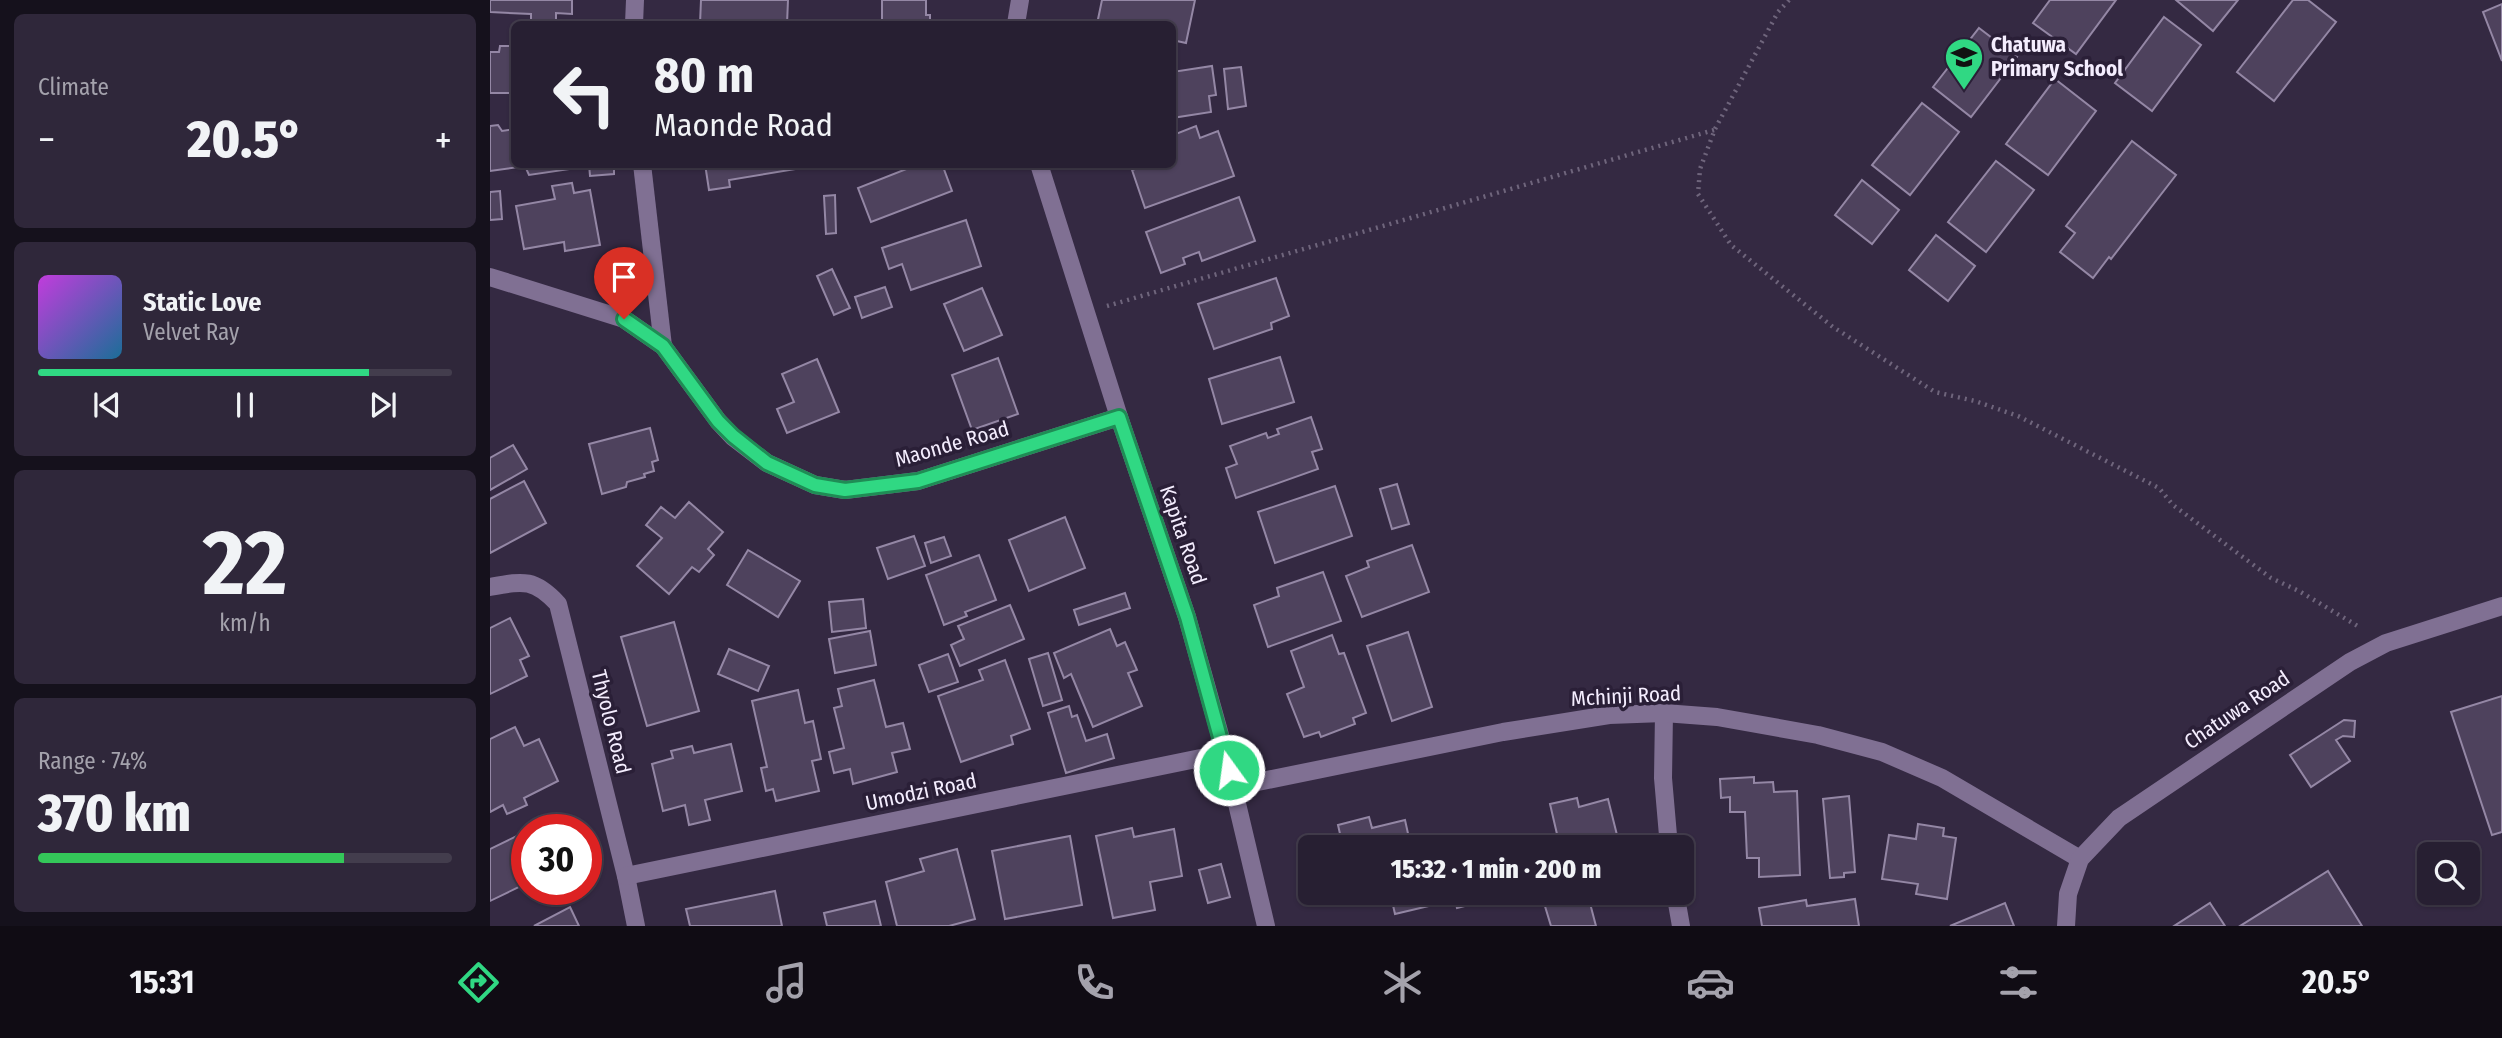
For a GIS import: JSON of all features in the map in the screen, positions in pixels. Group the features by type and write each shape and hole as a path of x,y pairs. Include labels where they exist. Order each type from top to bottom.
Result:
{"street":[{"path":"634,21 635,0"},
{"path":"1016,21 1020,0"},
{"path":"642,168 663,346"},
{"name":"Kapita Road","path":"1040,168 1119,417 1187,617 1226,753 1266,926"},
{"name":"Maonde Road","path":"490,278 624,319 663,346 718,421 751,452 767,463 815,485 845,490 918,481 1119,417"},
{"name":"Thyolo Road","path":"490,587 523,581 544,589 558,604 636,926"},
{"name":"Chatuwa Road","path":"2066,926 2068,894 2080,859 2119,818 2339,669 2386,643 2502,606"},
{"path":"1664,713 1663,779 1668,835"},
{"name":"Mchinji Road","path":"1233,787 1503,732 1609,715 1664,713 1730,719 1818,735 1882,752 1942,778 2080,859"},
{"name":"Umodzi Road","path":"626,876 1226,753"},
{"path":"1677,905 1681,926"}],"path":[{"path":"1789,0 1778,12 1715,129 1700,169 1698,194 1731,246 1833,327 1935,392 1975,401 2018,416 2159,488 2173,505 2272,578 2386,643"},
{"path":"1085,312 1715,129"}],"building":[{"path":"490,0 572,0 572,14 556,13 556,21 531,21 531,14 490,12"},
{"path":"701,0 788,0 787,21 700,21"},
{"path":"882,0 926,0 926,15 930,15 930,21 882,21"},
{"path":"1102,0 1195,0 1186,43 1176,41 1176,21 1098,21"},
{"path":"2050,0 2116,0 2076,54 2033,23"},
{"path":"2176,0 2238,0 2213,31"},
{"path":"2293,0 2308,0 2336,22 2274,101 2237,72"},
{"path":"2502,4 2502,61 2483,12"},
{"path":"2164,17 2201,45 2152,111 2115,83"},
{"path":"1979,28 2017,57 1971,117 1933,87"},
{"path":"500,46 511,46 511,93 490,93 490,52 499,52"},
{"path":"1212,66 1216,95 1209,96 1211,112 1176,117 1176,71"},
{"path":"1241,67 1246,106 1228,109 1224,69"},
{"path":"2055,79 2096,111 2048,175 2006,144"},
{"path":"1922,103 1959,132 1910,195 1872,165"},
{"path":"498,125 502,131 511,130 511,168 490,171 490,126"},
{"path":"1196,126 1200,138 1218,131 1234,176 1145,208 1132,170 1176,168 1176,134"},
{"path":"2132,141 2176,175 2093,278 2060,252 2075,233 2066,226"},
{"path":"1996,161 2034,190 1986,252 1948,222"},
{"path":"526,168 570,169 529,175"},
{"path":"589,168 614,168 614,174 590,176"},
{"path":"706,168 802,168 729,180 730,187 709,190"},
{"path":"909,168 943,168 952,191 871,222 858,188"},
{"path":"1862,180 1899,210 1872,244 1835,215"},
{"path":"572,183 574,193 590,190 600,245 565,251 564,242 524,249 516,206 555,199 552,186"},
{"path":"500,191 502,219 490,220 490,192"},
{"path":"835,195 836,233 826,234 824,196"},
{"path":"1239,197 1255,241 1202,261 1199,252 1183,258 1185,264 1161,273 1146,232"},
{"path":"966,220 981,266 911,290 902,264 889,269 882,248"},
{"path":"1936,235 1975,266 1948,301 1909,270"},
{"path":"832,269 850,308 834,315 817,276"},
{"path":"1276,278 1289,316 1271,323 1272,329 1214,349 1198,304"},
{"path":"885,287 892,307 862,318 855,297"},
{"path":"982,288 1002,335 964,351 944,304"},
{"path":"1280,357 1294,402 1222,424 1209,379"},
{"path":"998,358 1018,414 972,430 952,375"},
{"path":"817,359 839,412 787,433 777,409 794,402 782,374"},
{"path":"1311,417 1322,449 1312,452 1318,469 1236,498 1226,468 1237,464 1230,446 1266,433 1268,438 1279,434 1277,429"},
{"path":"650,428 658,460 652,462 654,471 644,474 645,477 627,482 626,487 602,494 589,444"},
{"path":"513,445 527,469 490,490 490,458"},
{"path":"524,481 546,523 490,553 490,499"},
{"path":"1397,484 1409,524 1392,529 1380,489"},
{"path":"1335,486 1352,536 1275,563 1258,512"},
{"path":"689,502 723,532 708,549 714,555 699,572 692,567 669,594 637,566 662,538 646,525 661,507 675,518"},
{"path":"1065,517 1085,568 1029,591 1009,540"},
{"path":"914,536 925,566 888,579 877,548"},
{"path":"944,537 951,556 931,563 925,543"},
{"path":"1412,545 1429,592 1362,617 1346,576 1369,567 1367,561"},
{"path":"748,550 800,581 778,617 727,585"},
{"path":"979,555 996,600 965,612 967,616 944,625 926,575"},
{"path":"1323,572 1341,621 1268,647 1254,605 1279,596 1277,588"},
{"path":"1125,593 1130,608 1079,625 1074,610"},
{"path":"863,599 866,628 832,632 829,602"},
{"path":"1010,605 1024,639 960,666 951,645 964,639 958,626"},
{"path":"510,618 529,656 520,660 527,676 490,694 490,628"},
{"path":"674,622 699,711 647,726 621,637"},
{"path":"1110,629 1117,646 1125,642 1137,670 1128,673 1142,706 1093,727 1071,674 1064,678 1054,653"},
{"path":"870,631 876,665 835,673 829,639"},
{"path":"1408,632 1432,707 1392,721 1367,646"},
{"path":"1332,635 1339,654 1344,653 1366,713 1353,718 1355,724 1321,737 1319,732 1304,737 1287,694 1304,687 1291,651"},
{"path":"729,649 769,666 758,691 718,674"},
{"path":"1048,653 1062,700 1043,706 1029,659"},
{"path":"948,654 958,682 929,692 919,665"},
{"path":"1005,660 1030,729 1011,736 1013,744 961,762 938,696 983,680 979,670"},
{"path":"874,680 886,727 903,723 910,749 892,753 897,772 853,784 850,769 834,773 829,752 844,748 834,708 842,706 838,689"},
{"path":"798,690 805,723 813,721 821,759 812,761 819,791 776,801 773,789 766,791 761,768 767,767 752,701"},
{"path":"2502,696 2502,832 2492,835 2451,712"},
{"path":"1069,706 1072,717 1077,715 1086,741 1107,734 1114,758 1066,773 1048,713"},
{"path":"2344,720 2355,721 2354,737 2343,736 2336,740 2350,761 2311,787 2290,755"},
{"path":"515,727 524,746 539,739 558,781 524,798 527,805 507,814 503,805 490,812 490,739"},
{"path":"731,744 742,791 705,800 710,820 689,825 685,805 663,811 652,764 673,758 671,751 692,746 694,753"},
{"path":"1754,777 1754,783 1773,782 1774,792 1797,791 1800,875 1759,877 1759,858 1747,858 1745,812 1730,812 1730,797 1721,798 1720,779"},
{"path":"1849,796 1855,872 1844,873 1844,877 1830,878 1823,799"},
{"path":"1577,798 1579,807 1608,799 1617,835 1557,835 1550,804"},
{"path":"1369,817 1372,828 1405,820 1408,835 1340,835 1338,825"},
{"path":"1918,824 1944,828 1943,836 1956,838 1947,899 1916,894 1918,884 1882,879 1889,835 1916,839"},
{"path":"1132,828 1134,837 1174,829 1182,876 1150,882 1155,910 1113,918 1096,836"},
{"path":"1070,836 1082,905 1005,919 992,851"},
{"path":"511,839 511,891 490,901 490,849"},
{"path":"957,849 975,919 949,926 897,926 886,882 924,871 920,859"},
{"path":"1221,864 1230,897 1208,903 1199,870"},
{"path":"2328,871 2362,926 2240,926"},
{"path":"775,891 782,926 690,926 686,909"},
{"path":"1855,899 1859,926 1762,926 1759,908 1806,900 1807,906"},
{"path":"875,901 881,926 827,926 824,913"},
{"path":"2005,903 2014,926 1950,926"},
{"path":"2210,903 2225,926 2174,926"},
{"path":"1393,905 1433,905 1395,914"},
{"path":"1545,905 1590,905 1596,926 1551,926"},
{"path":"570,907 579,926 534,926"}],"place":[{"name":"Chatuwa Primary School","path":"1964,91"}],"route":[{"path":"624,319 663,346 718,421 751,452 767,463 815,485 845,490 918,481 1119,417 1187,617 1229,770"}]}
